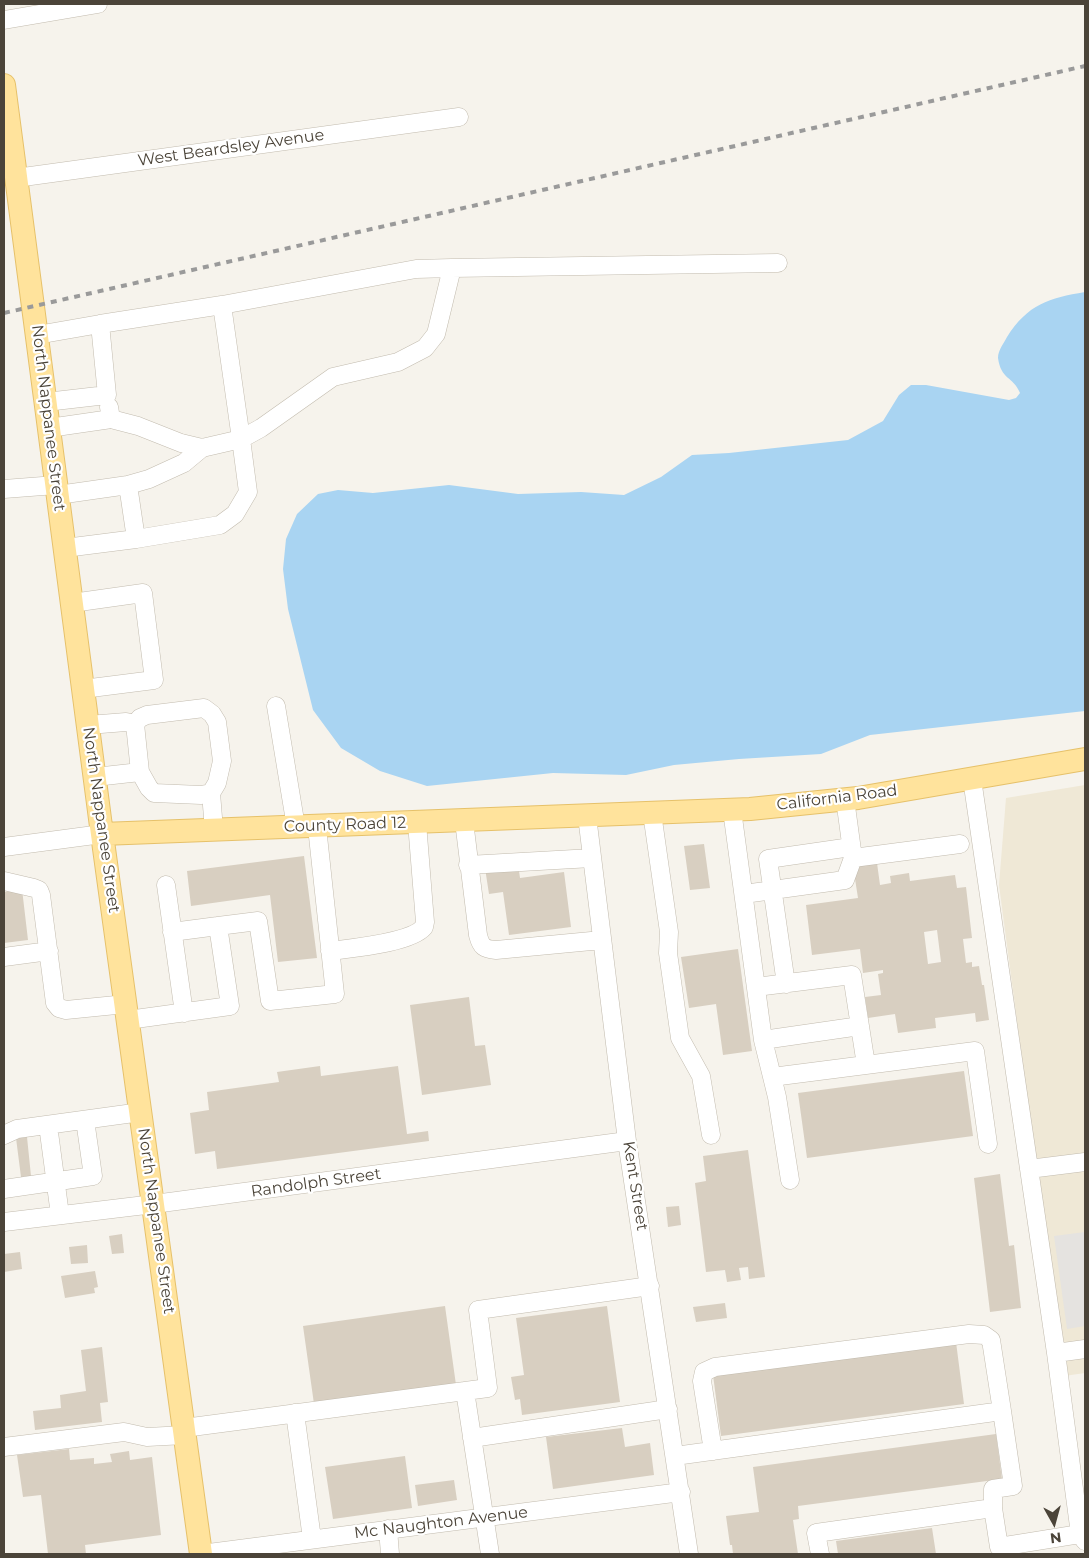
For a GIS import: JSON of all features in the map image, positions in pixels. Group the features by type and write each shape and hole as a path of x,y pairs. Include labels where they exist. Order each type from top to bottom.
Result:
{"main road":[{"name":"North Nappanee Street","path":"4,85 10,178 37,335 102,834 201,1554"},
{"name":"California Road","path":"587,816 732,810 845,799 1085,759"},
{"name":"County Road 12","path":"102,834 587,816"}],"street":[{"path":"4,20 61,7 98,4"},
{"name":"West Beardsley Avenue","path":"10,178 459,117"},
{"path":"37,335 222,306 416,269 778,263"},
{"path":"49,428 111,419 138,426 181,443 202,448 241,439 333,377 398,362 425,348 436,334 452,268"},
{"path":"65,548 136,539 220,525 235,514 248,492 222,306"},
{"path":"100,324 111,419"},
{"path":"46,402 107,394"},
{"path":"4,489 57,490 128,485 149,479 184,463 202,448"},
{"path":"128,485 136,539"},
{"path":"72,603 143,593 154,680 83,689"},
{"path":"172,932 258,921 270,1001 335,994 330,951 306,827 276,706"},
{"path":"211,793 201,795 154,793 149,788 140,772 135,724 140,718 147,715 204,708 212,714 217,722 222,761 217,783 211,793 214,830"},
{"path":"88,725 126,722 135,724"},
{"path":"95,777 140,772"},
{"path":"713,1450 702,1380 704,1372 715,1367 969,1334 984,1335 991,1340 1013,1486 992,1489 999,1547 1083,1537 1079,1469 1056,1353 972,779"},
{"path":"744,894 845,880 852,853 845,799"},
{"path":"732,810 763,1040 777,1097 790,1180"},
{"path":"652,813 669,932 668,953 680,1038 701,1076 711,1135"},
{"name":"Kent Street","path":"587,816 628,1142 689,1554"},
{"path":"464,821 468,865 480,945 485,949 496,950 602,940"},
{"path":"330,951 393,941 414,935 424,927 417,823"},
{"path":"4,846 102,834"},
{"path":"786,984 768,859 960,844"},
{"path":"468,865 592,858"},
{"path":"4,881 30,886 39,890 55,1003 59,1008 66,1010 184,1012 230,1006 218,926"},
{"path":"166,884 184,1012"},
{"path":"4,957 49,951"},
{"path":"756,987 852,975 866,1065"},
{"path":"763,1040 860,1026"},
{"path":"772,1077 975,1051 988,1144"},
{"path":"4,1135 17,1129 141,1112"},
{"path":"4,1189 92,1176 85,1120"},
{"path":"48,1125 60,1215"},
{"name":"Randolph Street","path":"4,1222 628,1142"},
{"path":"1029,1169 1085,1162"},
{"path":"4,1447 124,1432 147,1437 295,1414 488,1388 478,1310 650,1286"},
{"path":"1056,1353 1085,1349"},
{"path":"465,1391 490,1554"},
{"path":"472,1438 668,1409"},
{"path":"675,1456 1002,1410"},
{"path":"295,1414 312,1539"},
{"name":"Mc Naughton Avenue","path":"201,1554 681,1492"},
{"path":"820,1554 816,1533 993,1508"},
{"path":"388,1530 390,1554"}],"shaded area":[{"path":"1085,785 1085,1373 1064,1376 999,885 1006,798"},
{"path":"1085,1232 1085,1326 1067,1329 1054,1236"}],"water":[{"path":"1085,292 1085,711 870,735 821,754 674,765 626,775 553,773 427,786 380,771 341,748 313,710 288,609 283,569 286,539 297,514 318,494 338,490 373,493 449,485 518,494 581,492 624,495 661,477 692,455 729,453 848,440 883,421 899,395 911,385 926,385 1009,400 1016,398 1020,393 1014,383 1004,374 998,358 1001,347 1007,337 1023,317 1040,304"}],"building":[{"path":"704,844 710,888 690,890 684,846"},
{"path":"304,856 317,958 278,962 270,895 191,906 187,871"},
{"path":"877,863 880,885 891,883 890,876 909,873 910,881 955,875 957,888 966,887 972,938 963,939 966,963 972,962 972,967 979,966 989,1020 976,1022 975,1013 935,1018 936,1028 898,1033 895,1014 868,1018 865,997 881,995 878,974 883,973 883,970 863,973 860,949 812,955 806,905 858,898 853,866","holes":["937,930 941,962 928,964 924,932"]},
{"path":"518,864 520,878 564,872 571,927 509,935 503,892 489,894 485,868"},
{"path":"22,889 28,940 4,943 4,892"},
{"path":"738,949 752,1051 723,1055 716,1004 689,1008 681,957"},
{"path":"469,997 475,1046 485,1045 491,1085 422,1095 410,1005"},
{"path":"320,1066 321,1076 398,1066 407,1134 428,1131 429,1141 217,1169 215,1151 195,1154 190,1113 209,1110 207,1092 279,1082 277,1072"},
{"path":"964,1071 973,1136 807,1158 798,1093"},
{"path":"27,1137 31,1176 21,1177 16,1138"},
{"path":"748,1150 765,1277 749,1279 748,1267 739,1268 741,1280 727,1282 725,1270 706,1272 695,1183 706,1181 703,1156"},
{"path":"1000,1174 1009,1246 1014,1245 1021,1308 990,1312 974,1178"},
{"path":"679,1206 681,1225 668,1227 666,1207"},
{"path":"122,1234 124,1253 112,1254 109,1236"},
{"path":"87,1245 88,1263 71,1264 69,1247"},
{"path":"20,1252 22,1269 4,1272 4,1254"},
{"path":"95,1271 98,1287 94,1288 95,1293 65,1298 61,1276"},
{"path":"725,1303 727,1318 696,1322 693,1307"},
{"path":"445,1306 456,1385 314,1404 303,1326"},
{"path":"607,1306 620,1402 522,1415 520,1399 515,1400 511,1377 524,1375 516,1318"},
{"path":"956,1342 964,1404 721,1436 713,1375"},
{"path":"102,1347 108,1402 100,1403 102,1422 35,1430 33,1411 61,1408 60,1395 86,1391 81,1350"},
{"path":"622,1428 625,1447 650,1443 654,1475 553,1489 546,1437"},
{"path":"996,1434 1002,1479 798,1506 799,1519 793,1520 798,1554 733,1554 726,1516 759,1512 753,1467"},
{"path":"69,1449 70,1460 94,1458 94,1464 112,1462 110,1454 129,1451 130,1460 152,1457 161,1535 85,1545 86,1554 48,1554 41,1495 23,1497 17,1455"},
{"path":"405,1456 412,1508 333,1519 325,1467"},
{"path":"454,1480 457,1500 418,1506 415,1485"},
{"path":"932,1528 936,1554 838,1554 836,1541"}],"railway":[{"path":"4,313 1085,66"}]}
